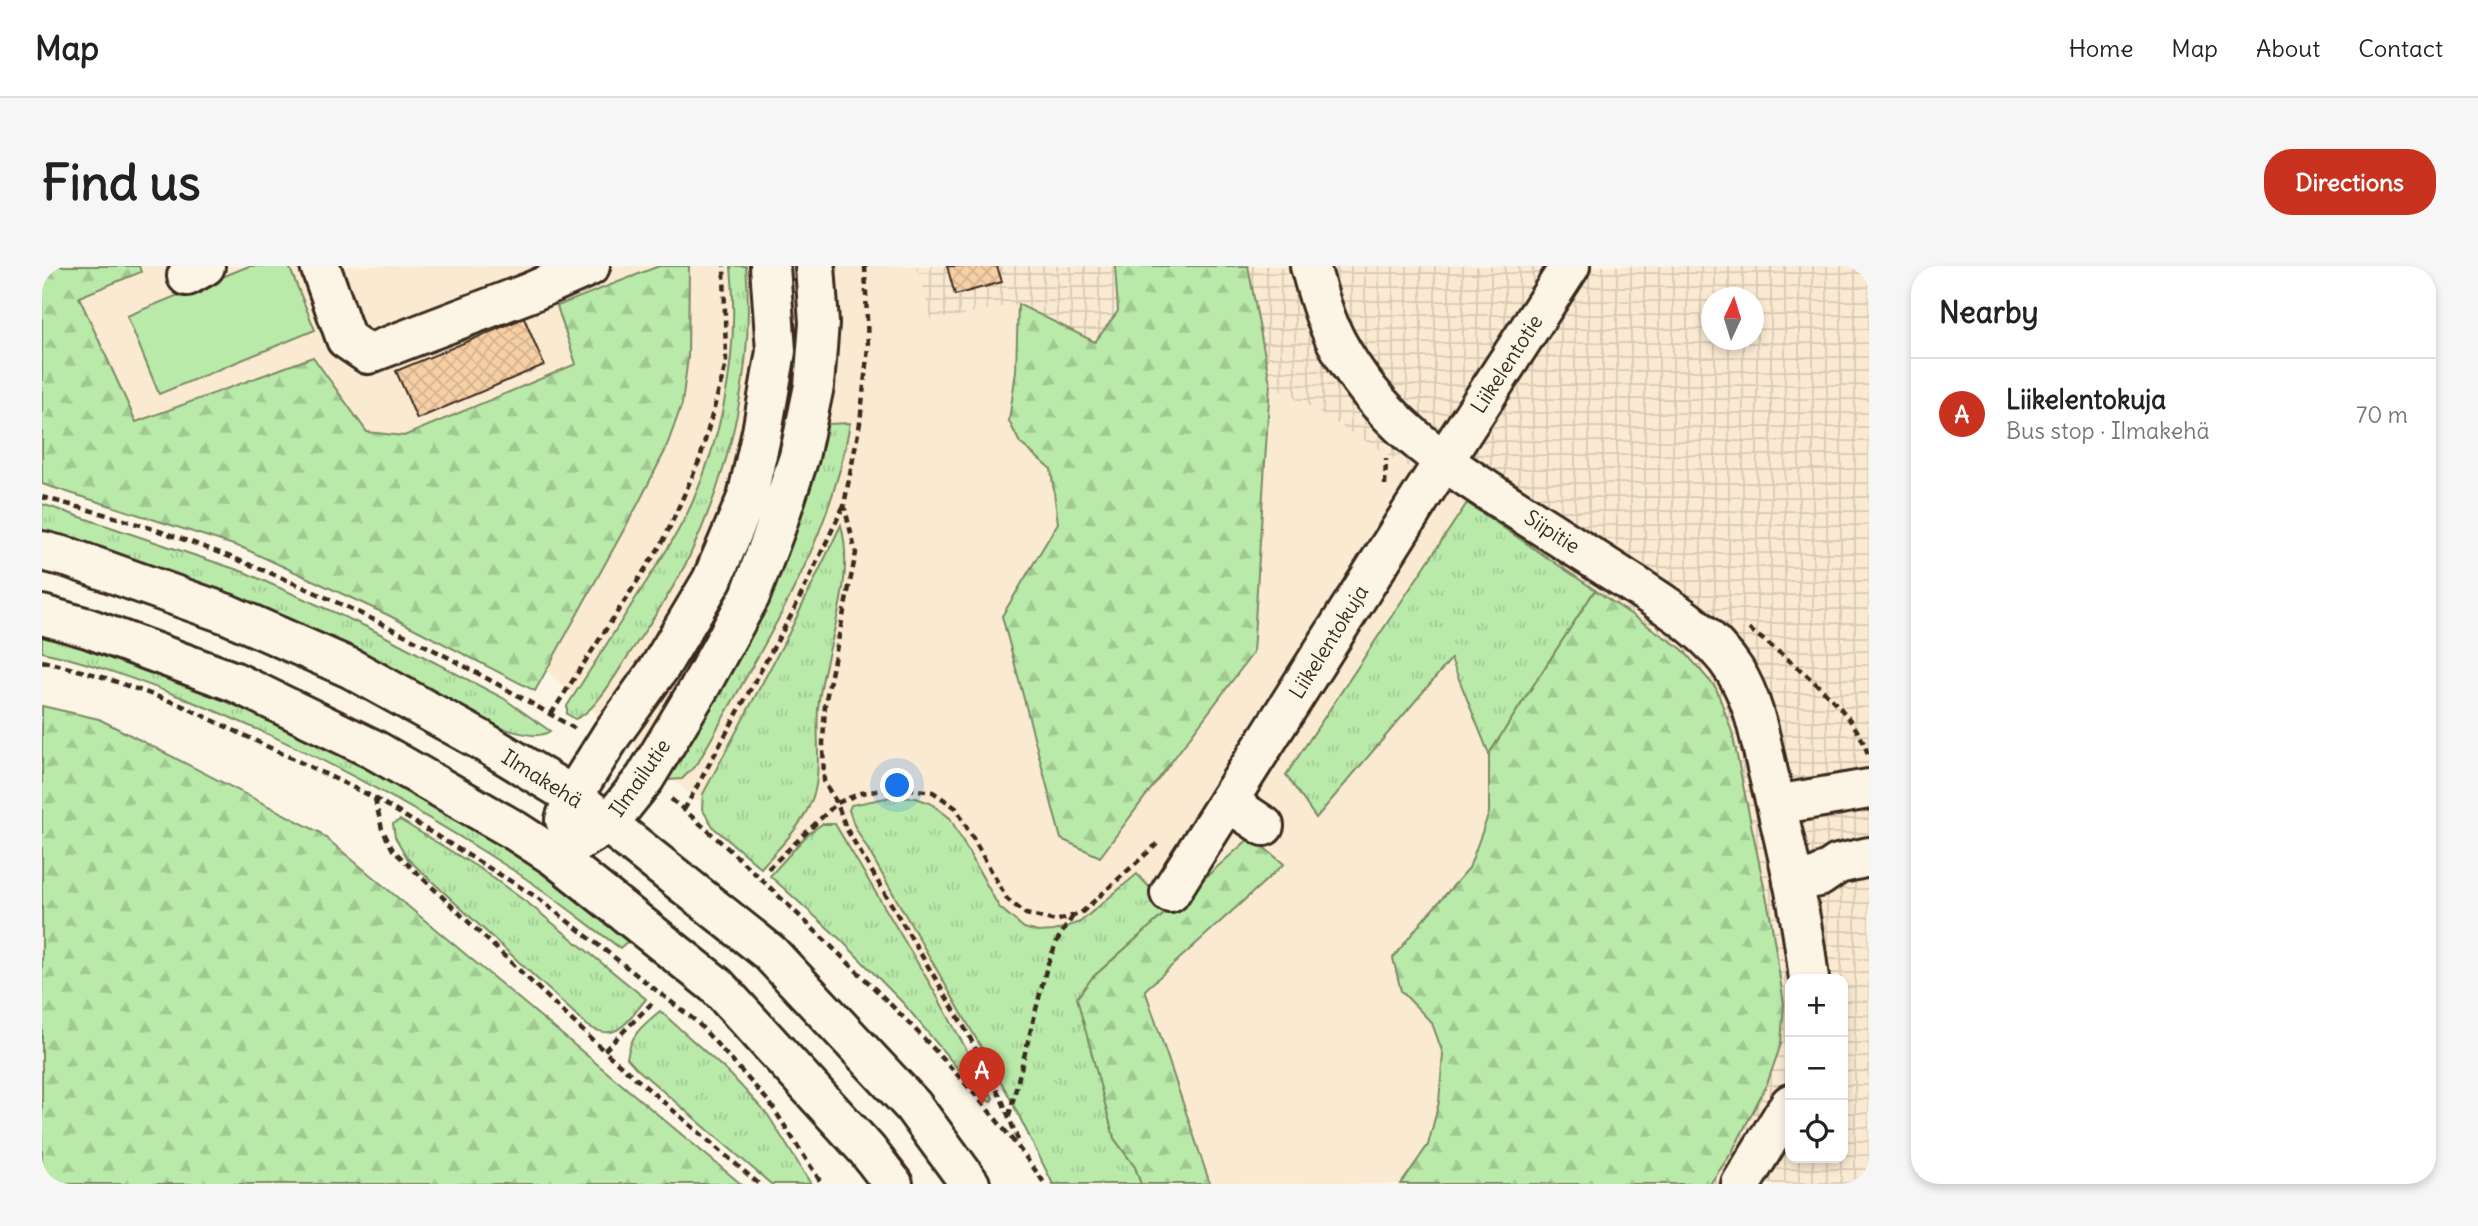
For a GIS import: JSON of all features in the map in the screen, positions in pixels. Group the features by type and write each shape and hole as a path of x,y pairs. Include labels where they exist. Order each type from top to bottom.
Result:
{"main road":[{"path":"320,266 346,339 368,354 531,292 590,266"},
{"path":"554,856 573,796 612,734 660,667 712,580 747,498 776,351 770,266"},
{"name":"Ilmailutie","path":"554,856 609,824 645,778 750,596 799,457 814,386 819,323 815,266"},
{"name":"Siipitie","path":"1310,266 1320,302 1336,340 1376,400 1397,423 1443,462 1660,602 1716,647 1735,671 1748,696 1776,804 1809,974"},
{"name":"Liikelentotie","path":"1443,462 1570,266"},
{"name":"Liikelentokuja","path":"1170,893 1443,462"},
{"name":"Ilmakehä","path":"42,551 70,558 227,614 350,668 479,739 573,796 770,953 913,1106 970,1184"},
{"path":"42,615 88,628 235,682 373,749 554,856 717,986 867,1150 893,1184"},
{"path":"1776,804 1869,789"},
{"path":"1228,802 1264,827"},
{"path":"1793,882 1819,877 1838,864 1869,858"},
{"path":"1741,1184 1785,1112"}],"path":[{"path":"551,714 664,540 700,459 726,364 724,266"},
{"path":"684,810 793,612 844,505 860,423 868,347 865,266"},
{"path":"1384,492 1387,469 1384,442 1397,423"},
{"path":"844,505 856,553 825,704 824,782 837,803 846,828 967,1032 1009,1117 1021,1149"},
{"path":"42,661 97,676 181,705 375,798 538,898 697,1022 770,1103 822,1184"},
{"path":"768,869 837,803 861,793 901,788 933,792 956,808 1007,899 1026,914 1056,921 1081,913 1164,838"},
{"path":"375,798 382,828 393,850 604,1051 759,1184"},
{"path":"1009,1117 1047,966 1058,939 1073,916"},
{"path":"604,1051 652,1003"}],"shaded area":[{"path":"42,266 1869,266 1869,1184 1108,1184 1075,1125 535,661 42,440"},
{"path":"916,266 1115,266 1118,311 1095,342 1018,304 932,321"},
{"path":"1248,266 1869,266 1869,1184 1710,1184 1732,1152 1781,1044 1784,1004 1771,920 1732,732 1716,688 1682,649 1467,503 1270,383"}],"green space":[{"path":"42,266 139,266 141,272 79,297 136,422 313,357 367,432 404,436 576,364 557,306 659,266 689,266 688,357 682,404 665,451 638,504 535,691 388,615 243,548 42,484"},
{"path":"249,266 289,266 315,330 159,394 127,316"},
{"path":"731,266 746,266 747,340 737,414 718,486 690,555 668,595 604,693 575,719 567,714 567,706 675,537 693,501 714,444 722,415 731,356"},
{"path":"1115,266 1248,266 1270,383 1253,653 1100,857 1061,839 1002,616 1058,523 1051,469 1020,443 1009,421 1016,371 1018,304 1095,342 1118,311"},
{"path":"850,423 826,514 789,599 698,763 682,779 668,780 676,755 790,541 828,424"},
{"path":"1467,503 1595,590 1489,754 1451,659 1316,818 1286,775"},
{"path":"42,504 244,572 369,628 503,698 550,731 534,735 504,729 323,638 42,536"},
{"path":"841,525 845,571 821,686 815,790 800,822 761,868 714,828 702,809 703,794 789,633"},
{"path":"1595,590 1682,649 1716,688 1732,732 1771,920 1784,1004 1781,1044 1767,1084 1732,1152 1710,1184 1401,1184 1428,1145 1439,1102 1443,1054 1432,1023 1401,991 1393,958 1469,868 1489,813 1489,754"},
{"path":"42,632 77,642 275,721 412,791 530,864 629,940 620,948 537,886 469,842 306,752 264,732 128,677 42,652"},
{"path":"42,706 99,719 319,832 741,1184 42,1184"},
{"path":"891,797 916,798 930,803 950,818 999,907 1024,928 1038,932 1054,931 1080,922 1137,874 1170,909 1092,978 1114,1138 1135,1167 1141,1184 1053,1184 1009,1096 854,825 849,810 851,805"},
{"path":"400,820 482,870 529,904 646,999 628,1022 615,1031 607,1032 588,1026 408,859 395,837 393,824"},
{"path":"822,824 835,824 933,989 993,1098 991,1102 983,1099 904,1004 840,939 770,876 807,835"},
{"path":"1251,837 1284,864 1145,990 1210,1184 1141,1184 1135,1167 1114,1138 1077,998 1092,978"},
{"path":"660,1011 731,1075 768,1115 811,1184 771,1184 627,1058 638,1031"}],"building":[{"path":"947,266 997,266 1002,282 955,295"},
{"path":"524,318 544,365 417,419 396,371"}],"place":[{"name":"Liikelentokuja","path":"982,1105"}]}
